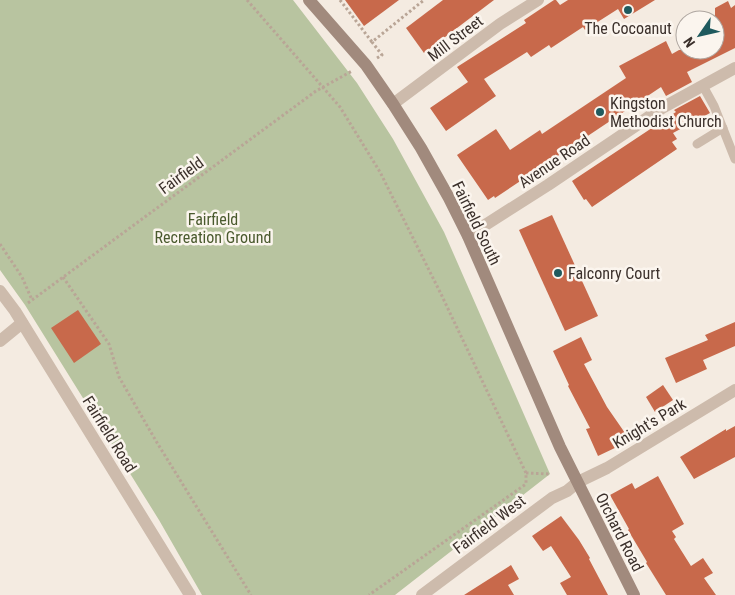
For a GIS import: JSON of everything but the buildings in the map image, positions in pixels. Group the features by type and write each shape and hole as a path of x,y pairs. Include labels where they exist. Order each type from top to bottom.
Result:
{"street":[{"name":"Fairfield South","path":"310,0 366,64 421,148 468,236 560,447 578,482"},
{"name":"Mill Street","path":"392,104 500,24 538,0"},
{"name":"Avenue Road","path":"468,236 662,108 735,68"},
{"name":"Fairfield Road","path":"0,291 22,323 190,595"},
{"path":"0,341 22,323"},
{"name":"Knight's Park","path":"578,482 607,468 735,390"},
{"name":"Fairfield West","path":"422,595 552,498 567,491 578,482"},
{"name":"Orchard Road","path":"578,482 634,595"}],"lane":[{"path":"702,86 714,106 735,159"},
{"path":"697,144 723,128"}],"path":[{"path":"247,0 340,107 380,172 441,294 526,473 526,484 369,595"},
{"path":"340,0 382,55 366,64"},
{"path":"372,42 424,0"},
{"name":"Fairfield","path":"15,312 316,91 366,64"},
{"path":"0,244 22,277 32,300"},
{"path":"63,277 109,344 119,377 251,595"},
{"path":"526,473 550,474"}],"green space":[{"name":"Fairfield Recreation Ground","path":"0,0 293,0 357,83 393,139 444,232 550,474 395,595 202,595 159,520 25,305 0,270"}],"place":[{"name":"The Cocoanut","path":"628,10"},
{"name":"Kingston Methodist Church","path":"600,112"},
{"name":"Falconry Court","path":"558,273"}]}
